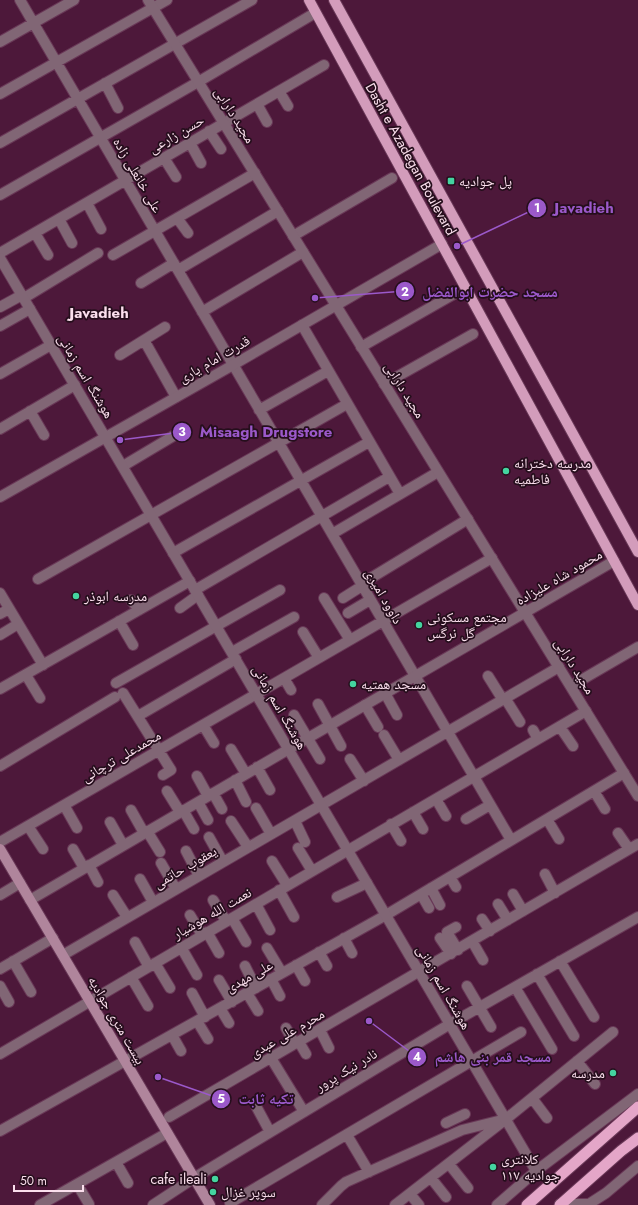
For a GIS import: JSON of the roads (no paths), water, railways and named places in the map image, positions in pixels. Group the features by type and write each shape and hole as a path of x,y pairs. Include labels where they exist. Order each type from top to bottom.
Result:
{"highway":[{"path":"527,1205 638,1107"},
{"path":"560,1205 621,1151 638,1138"}],"main road":[{"path":"308,0 322,26"},
{"name":"Dasht e Azadegan Boulevard","path":"308,0 638,605"},
{"name":"Dasht e Azadegan Boulevard","path":"335,0 638,552"},
{"name":"بیست متری جوادیه","path":"0,848 210,1205"}],"street":[{"name":"علی خانعلی زاده","path":"20,0 233,365"},
{"path":"0,42 74,0"},
{"path":"0,94 56,63 150,4 167,0"},
{"path":"0,143 252,0"},
{"name":"مجید دارابی","path":"150,4 638,796"},
{"path":"0,195 198,82 315,13"},
{"name":"حسن زارعی","path":"0,253 324,65"},
{"path":"105,84 118,108"},
{"path":"279,91 288,106"},
{"path":"257,104 267,122"},
{"path":"209,131 221,149"},
{"path":"190,142 201,163"},
{"path":"164,158 176,177"},
{"path":"113,255 255,173"},
{"path":"293,236 392,178"},
{"path":"87,203 101,229"},
{"path":"141,283 176,267 278,211"},
{"path":"178,218 188,233"},
{"path":"59,219 72,243"},
{"path":"35,233 48,255"},
{"name":"قدرت امام یاری","path":"0,497 442,244"},
{"path":"202,312 303,252"},
{"path":"0,307 23,296 98,253"},
{"name":"هوشنگ اسم زمانی","path":"0,258 536,1171"},
{"path":"361,347 454,294"},
{"path":"0,326 30,309"},
{"path":"302,325 400,494"},
{"path":"120,355 165,327"},
{"path":"384,384 473,334"},
{"path":"144,340 176,397"},
{"path":"0,374 51,345"},
{"name":"داوود امیری","path":"233,365 511,840"},
{"path":"260,410 328,371"},
{"path":"0,429 75,385"},
{"path":"38,580 347,404"},
{"path":"30,411 44,435"},
{"path":"123,466 176,435"},
{"path":"173,553 369,442"},
{"path":"332,534 438,472"},
{"path":"0,689 139,610 194,589 389,477"},
{"path":"343,598 468,519"},
{"name":"محمدعلی ترچانی","path":"0,842 492,558"},
{"name":"محمود شاه علیزاده","path":"30,900 86,866 614,561"},
{"path":"180,608 194,589"},
{"path":"116,682 280,590"},
{"path":"0,593 43,665"},
{"path":"324,598 350,640"},
{"path":"131,600 139,610"},
{"path":"348,613 370,600"},
{"path":"0,614 9,609"},
{"path":"138,716 294,617"},
{"path":"120,621 133,645"},
{"path":"0,635 18,624"},
{"path":"303,632 319,658"},
{"path":"571,686 638,647"},
{"name":"یعقوب حاتمی","path":"62,955 559,667"},
{"path":"26,675 40,698"},
{"path":"488,676 520,722"},
{"path":"284,678 291,690"},
{"path":"385,693 397,715"},
{"path":"0,766 119,695 138,716 171,770 163,775"},
{"path":"318,704 342,746"},
{"path":"365,705 399,760"},
{"name":"نعمت الله هوشیار","path":"0,1054 474,776 535,735 560,727 586,711"},
{"path":"294,715 320,759"},
{"path":"203,725 214,743"},
{"path":"560,727 573,746"},
{"path":"231,749 246,774"},
{"path":"350,759 364,781"},
{"path":"257,767 270,790"},
{"name":"علی مهدی","path":"0,1131 386,915 624,773"},
{"path":"197,776 222,809"},
{"path":"235,780 246,802"},
{"path":"167,791 194,829"},
{"path":"594,791 605,809"},
{"path":"436,798 446,816"},
{"path":"198,802 208,820"},
{"path":"64,805 77,828"},
{"path":"466,819 490,805"},
{"path":"256,808 271,834"},
{"path":"131,810 160,852"},
{"path":"413,812 423,829"},
{"path":"548,819 559,839"},
{"path":"231,821 248,847"},
{"path":"294,821 301,845 312,871"},
{"path":"110,822 123,845"},
{"path":"391,824 401,841"},
{"path":"28,826 43,849"},
{"path":"618,833 634,846"},
{"path":"208,837 223,862"},
{"name":"محرم علی عبدی","path":"169,1117 634,846"},
{"path":"73,849 98,882"},
{"path":"186,851 199,876"},
{"path":"272,861 294,917"},
{"path":"161,863 176,889"},
{"path":"545,874 555,893"},
{"path":"450,877 456,887"},
{"path":"140,879 153,902"},
{"path":"0,895 20,883"},
{"path":"337,897 367,883"},
{"path":"431,888 440,904"},
{"path":"421,894 429,908"},
{"path":"512,894 523,911"},
{"path":"113,896 127,917"},
{"path":"213,900 246,942"},
{"path":"256,904 270,930"},
{"path":"498,904 508,920"},
{"path":"190,915 219,953"},
{"name":"نادر نیک پرور","path":"153,1205 194,1178 450,1024 638,917"},
{"path":"482,919 490,931"},
{"path":"454,952 447,932 456,927"},
{"path":"0,969 53,938"},
{"path":"344,938 352,953"},
{"path":"440,938 454,952"},
{"path":"472,941 483,960"},
{"path":"135,942 170,988"},
{"path":"181,948 197,975"},
{"path":"267,948 282,973"},
{"path":"319,952 328,966"},
{"path":"13,961 31,992"},
{"path":"560,961 594,1017"},
{"path":"296,965 305,981"},
{"path":"245,966 258,1011"},
{"path":"537,974 574,1036"},
{"path":"131,977 148,1006"},
{"path":"271,979 280,996"},
{"path":"219,980 232,1002"},
{"path":"0,986 9,1002"},
{"path":"467,986 491,1027"},
{"path":"515,987 552,1049"},
{"path":"192,993 208,1039"},
{"path":"220,1008 229,1023"},
{"path":"286,1028 306,1054"},
{"path":"320,1030 329,1048"},
{"path":"230,1203 521,1032"},
{"path":"395,1205 506,1119 613,1032"},
{"path":"172,1035 181,1051"},
{"path":"271,1058 304,1112"},
{"path":"577,1061 595,1084"},
{"path":"496,1205 536,1171 638,1094"},
{"path":"532,1098 547,1118"},
{"path":"256,1106 270,1132"},
{"path":"446,1123 461,1116 462,1130"},
{"path":"322,1205 341,1186 369,1172 462,1130 506,1119"},
{"path":"40,1205 167,1133"},
{"path":"347,1134 369,1172"},
{"path":"116,1162 128,1183"},
{"path":"449,1164 468,1188"},
{"path":"560,1205 588,1204 606,1193 638,1166"},
{"path":"431,1178 446,1197"},
{"path":"77,1184 89,1204"},
{"path":"410,1194 419,1205"}],"place":[{"name":"پل جوادیه","path":"451,181"},
{"name":"Javadieh","path":"457,246"},
{"name":"مسجد حضرت ابوالفضل","path":"315,298"},
{"name":"Misaagh Drugstore","path":"120,440"},
{"name":"مدرسه دخترانه فاطمیه","path":"506,471"},
{"name":"مدرسه ابوذر","path":"76,596"},
{"name":"مجتمع مسکونی گل نرگس","path":"419,625"},
{"name":"مسجد همتیه","path":"353,684"},
{"name":"مسجد قمر بنی هاشم","path":"369,1021"},
{"name":"مدرسه","path":"613,1073"},
{"name":"تکیه ثابت","path":"158,1077"},
{"name":"کلانتری ۱۱۷ جوادیه","path":"493,1167"},
{"name":"cafe ileali","path":"215,1179"},
{"name":"سوپر غزال","path":"213,1192"}],"district":[{"name":"Javadieh","path":"99,313"}]}
